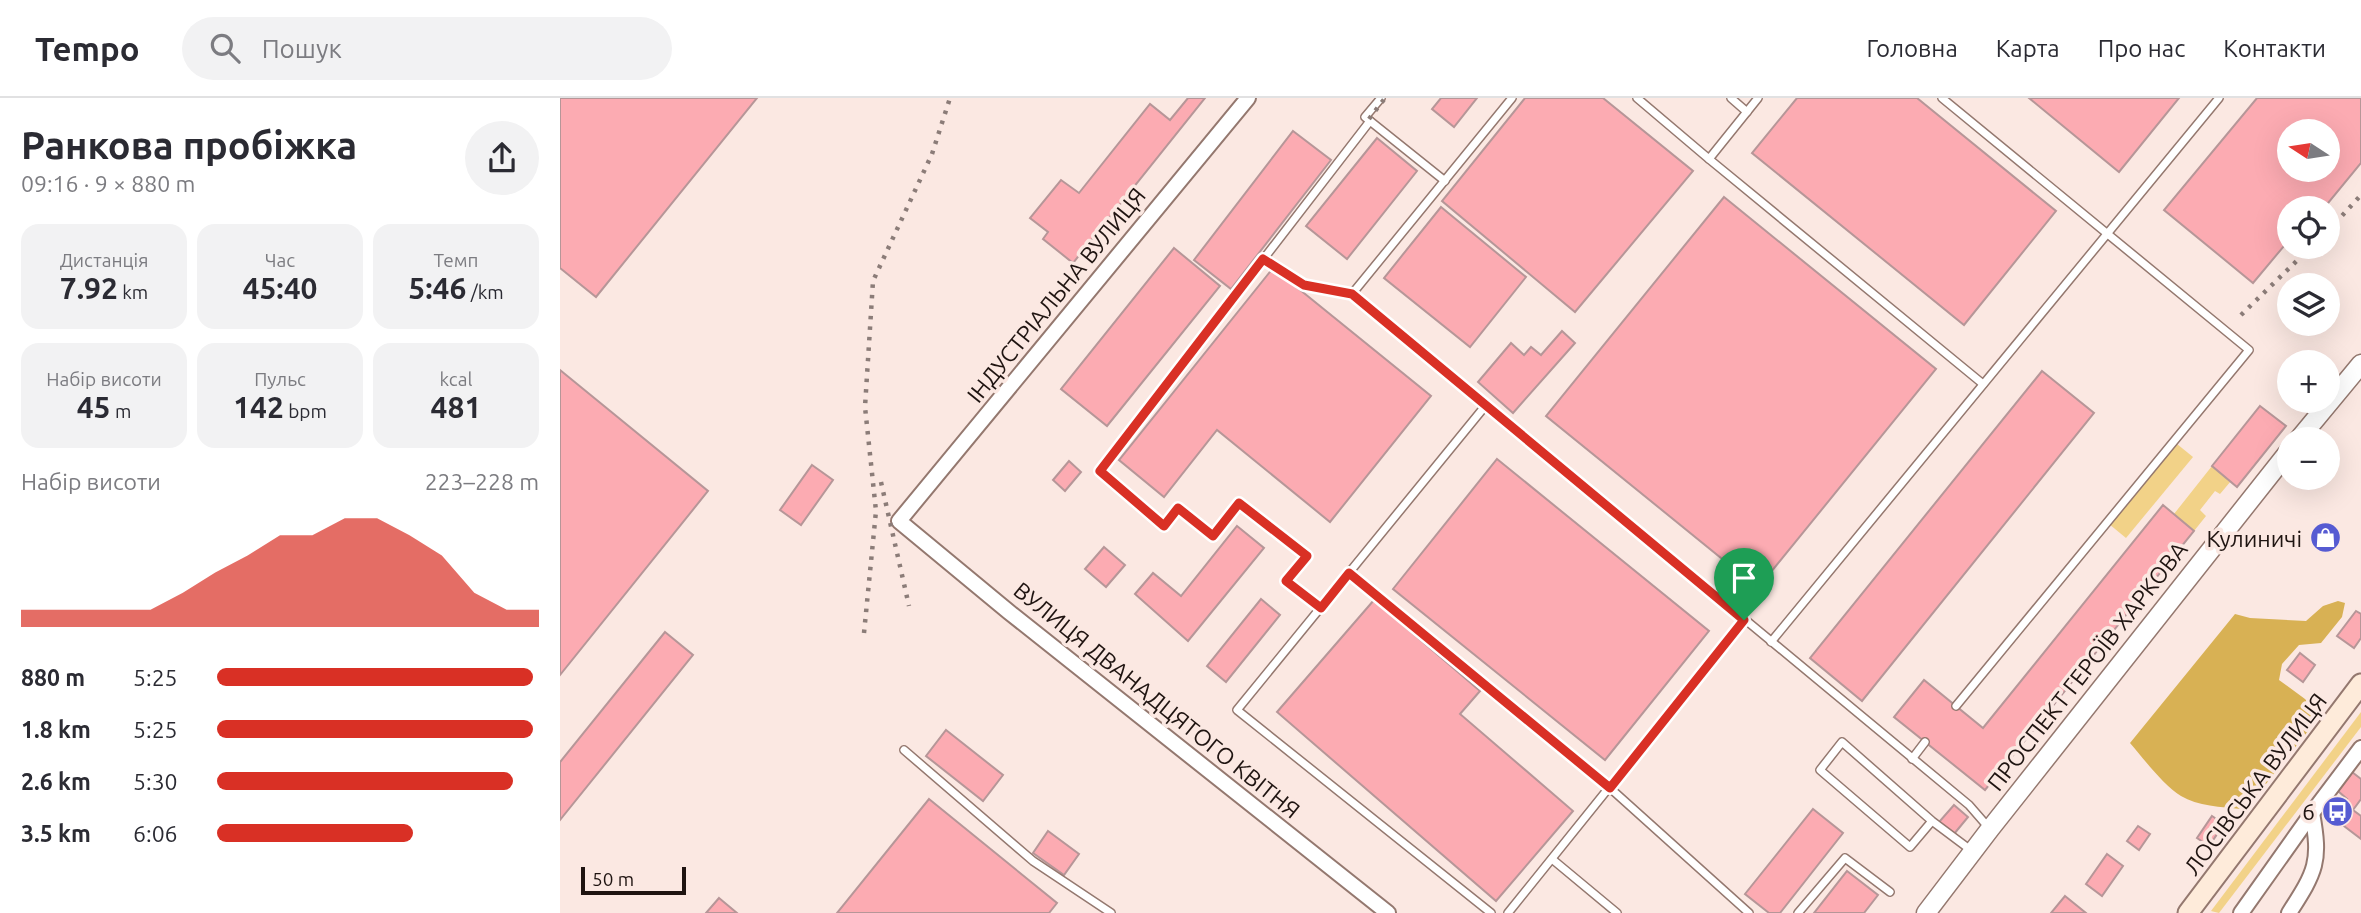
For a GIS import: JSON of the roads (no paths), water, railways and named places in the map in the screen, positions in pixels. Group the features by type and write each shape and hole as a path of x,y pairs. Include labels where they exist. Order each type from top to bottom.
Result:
{"main road":[{"name":"ЛОСІВСЬКА ВУЛИЦЯ","path":"2188,913 2361,684"}],"street":[{"name":"ІНДУСТРІАЛЬНА ВУЛИЦЯ","path":"899,521 1248,98"},
{"path":"2309,427 2361,364"},
{"name":"ПРОСПЕКТ ГЕРОЇВ ХАРКОВА","path":"1926,913 2277,466"},
{"name":"ВУЛИЦЯ ДВАНАДЦЯТОГО КВІТНЯ","path":"899,521 1388,913"},
{"path":"2241,913 2361,748"},
{"path":"2290,913 2315,869 2318,843 2312,813"}],"lane":[{"path":"1381,98 1366,117 1445,181"},
{"path":"1352,294 1512,98"},
{"path":"1637,98 1983,384"},
{"path":"1731,98 1746,112"},
{"path":"1709,159 1758,98"},
{"path":"1942,98 2249,350 1956,706"},
{"path":"1772,642 2219,98"},
{"path":"1321,608 1286,581 1307,556 1239,503 1213,536 1178,508 1164,526 1100,471 1370,121"},
{"path":"1263,259 1304,285 1352,294 1969,805 1990,829"},
{"path":"1486,405 1237,710 1491,913"},
{"path":"1349,573 1610,788 1749,913"},
{"path":"1508,913 1744,620"},
{"path":"1932,821 1910,847 1820,770 1842,742 1932,821 1973,852"},
{"path":"1912,759 1925,742"},
{"path":"904,750 1033,861 1111,913"},
{"path":"1798,913 1844,858 1891,892"},
{"path":"1552,859 1617,913"}],"railway":[{"path":"864,633 876,511 865,407 873,281 932,154 950,98"},
{"path":"1369,119 1385,98"},
{"path":"2340,218 2361,195"},
{"path":"2241,315 2299,259"},
{"path":"881,482 909,606"}],"place":[{"name":"Кулиничі","path":"2325,538"},
{"name":"6","path":"2338,811"}]}
